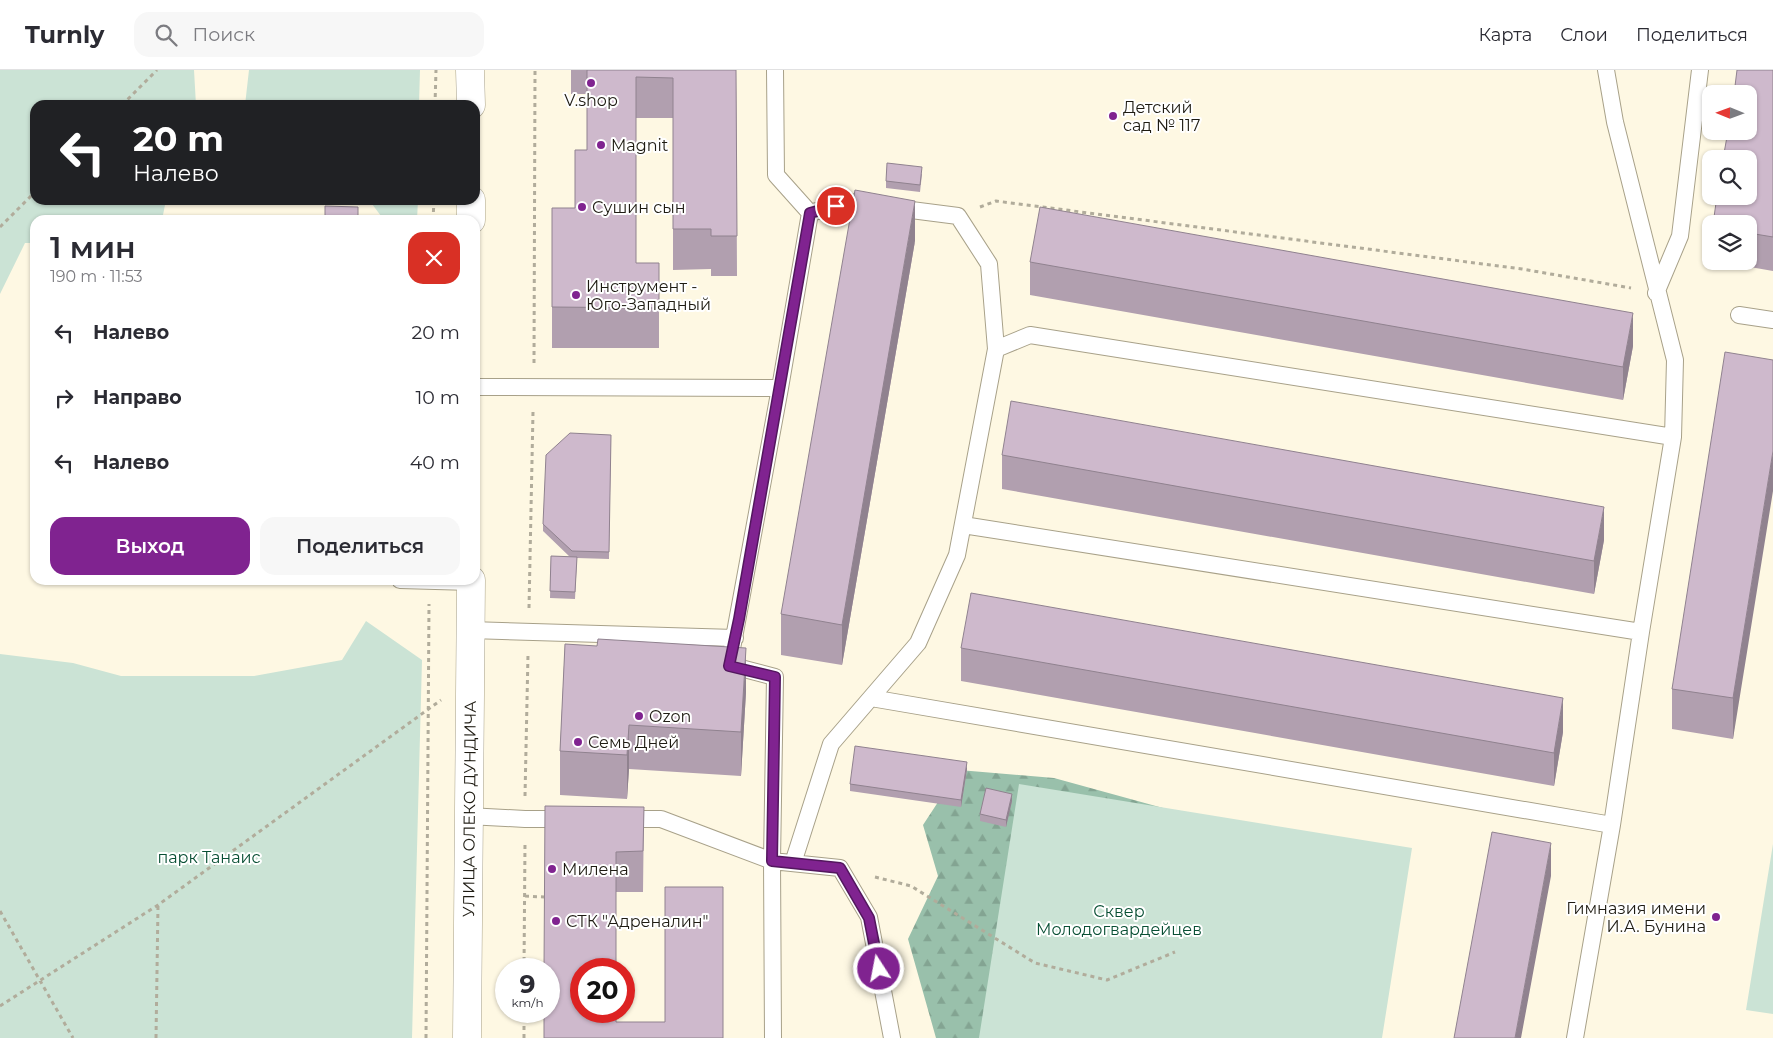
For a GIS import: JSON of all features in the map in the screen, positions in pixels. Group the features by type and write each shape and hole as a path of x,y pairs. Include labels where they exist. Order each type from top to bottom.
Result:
{"street":[{"path":"470,70 471,100"},
{"name":"УЛИЦА ОЛЕКО ДУНДИЧА","path":"467,1038 471,585"}],"lane":[{"path":"775,70 776,175 810,213"},
{"path":"1575,1038 1612,825 1673,437 1674,360 1615,122 1606,70"},
{"path":"1656,293 1680,236 1700,70"},
{"path":"793,863 831,744 918,643 957,555 996,349 989,264 958,216 849,202 810,213"},
{"path":"773,1038 772,861 775,677 729,666 810,213"},
{"path":"1739,315 1773,320"},
{"path":"996,349 1030,335 1673,437"},
{"path":"480,387 780,388"},
{"path":"963,524 1641,632"},
{"path":"470,630 735,638"},
{"path":"871,698 1612,825"},
{"path":"468,816 525,819 583,819"},
{"path":"603,819 661,819 772,861 840,868 869,918 892,1038"}],"path":[{"path":"127,100 157,70"},
{"path":"435,100 436,70"},
{"path":"524,958 528,633 534,388 535,70"},
{"path":"0,227 30,197"},
{"path":"958,216 996,201 1522,269 1656,293"},
{"path":"426,1038 429,585"},
{"path":"0,1006 158,905 469,679"},
{"path":"840,868 911,886 1035,963 1107,980 1175,952"},
{"path":"525,896 544,897"},
{"path":"156,1038 158,905"},
{"path":"0,911 73,1038"},
{"path":"524,1023 524,1038"}],"green space":[{"path":"0,70 194,70 196,100 30,100 30,205 165,205 163,215 30,215 30,243 25,243 0,294"},
{"path":"249,70 420,70 419,100 246,100"},
{"path":"373,205 418,205 417,215 380,215"},
{"name":"парк Танаис","path":"366,621 422,660 412,1038 0,1038 0,654 73,663 121,676 254,676 342,660"},
{"name":"Сквер Молодогвардейцев","path":"959,770 1054,778 1272,838 1370,1038 936,1038 908,939 938,876 923,825"},
{"name":"Сквер Молодогвардейцев","path":"1019,784 1412,848 1382,1038 979,1038"},
{"path":"1773,844 1773,1014 1746,1010"}],"building":[{"path":"587,70 736,70 737,236 711,236 711,229 673,229 673,78 636,77 636,263 659,263 659,308 552,307 552,208 575,208 575,150 587,150"},
{"path":"1737,70 1773,70 1773,237 1757,234 1757,215 1714,215 1716,205 1757,205 1757,150 1725,150 1726,140 1758,140 1758,85 1735,85"},
{"path":"887,163 922,167 920,185 886,181"},
{"path":"855,190 915,201 842,625 781,614"},
{"path":"325,206 358,207 358,215 325,215"},
{"path":"1040,207 1633,313 1623,367 1030,262"},
{"path":"1725,352 1773,360 1773,451 1733,698 1672,689"},
{"path":"1011,401 1604,507 1594,561 1002,455"},
{"path":"570,433 611,435 609,552 572,551 543,524 546,455"},
{"path":"551,556 577,557 575,592 550,591"},
{"path":"971,593 1563,698 1554,753 961,648"},
{"path":"598,639 746,648 741,732 629,725 627,755 560,751 565,644 597,646"},
{"path":"855,746 967,762 961,800 850,784"},
{"path":"986,788 1012,794 1006,820 980,814"},
{"path":"545,806 644,807 643,851 616,852 616,958 570,958 570,1023 665,1022 665,887 723,887 723,1038 544,1038 544,1023 560,1023 560,958 544,958"},
{"path":"1492,832 1551,843 1515,1038 1454,1038"}],"place":[{"name":"V.shop","path":"591,83"},
{"name":"Детский сад № 117","path":"1113,116"},
{"name":"Magnit","path":"601,145"},
{"name":"Сушин сын","path":"582,207"},
{"name":"Инструмент - Юго-Западный","path":"576,295"},
{"name":"Ozon","path":"639,716"},
{"name":"Семь Дней","path":"578,742"},
{"name":"Милена","path":"552,869"},
{"name":"Гимназия имени И.А. Бунина","path":"1716,917"},
{"name":"СТК \"Адреналин\"","path":"556,921"}],"route":[{"path":"836,206 810,213 739,619 729,666 775,677 772,861 840,868 869,918 879,969"}]}
